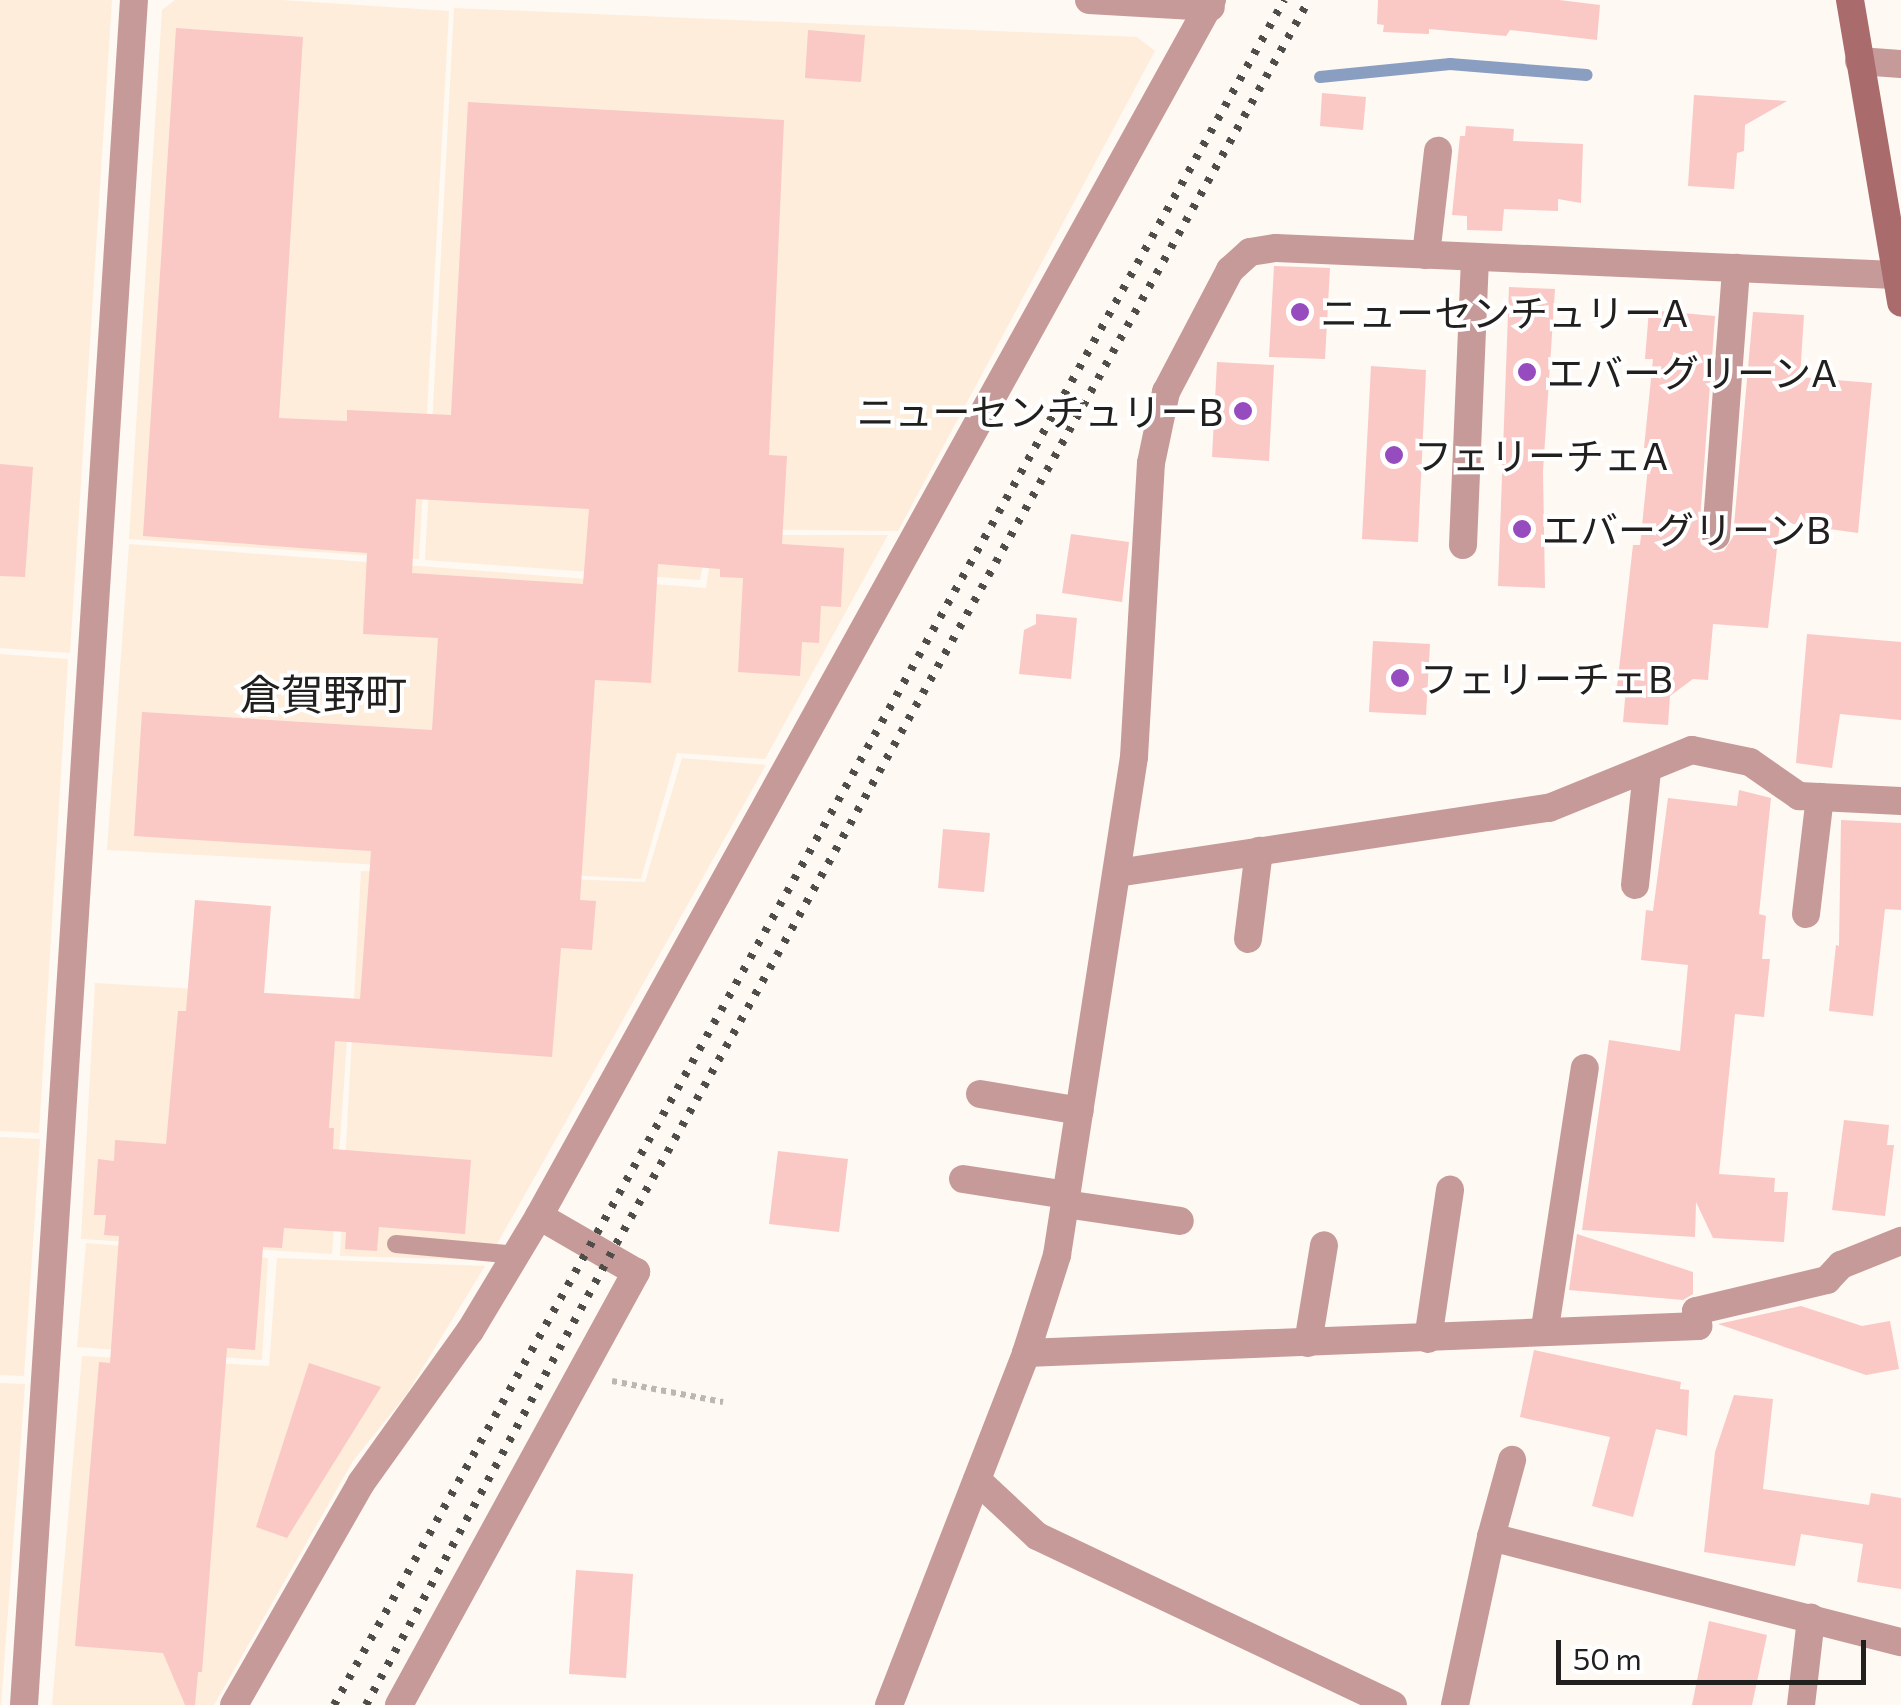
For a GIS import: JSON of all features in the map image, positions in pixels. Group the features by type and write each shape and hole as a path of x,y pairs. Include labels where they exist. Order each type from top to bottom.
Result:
{"main road":[{"path":"1850,0 1859,61 1890,183 1898,289"}],"street":[{"path":"24,1705 134,0"},
{"path":"234,1705 360,1483 470,1330 539,1216 1212,4 1089,0"},
{"path":"1859,61 1901,64"},
{"path":"1426,254 1438,151"},
{"path":"889,1705 1026,1353 1057,1255 1134,756 1151,463 1166,392 1230,270 1250,252 1276,248 1736,268 1898,289"},
{"path":"1462,545 1475,256"},
{"path":"1716,536 1736,268"},
{"path":"1118,873 1549,808 1692,750 1750,762 1798,796 1901,801"},
{"path":"1635,885 1648,770"},
{"path":"1806,914 1820,797"},
{"path":"1248,940 1259,851"},
{"path":"1546,1328 1586,1068"},
{"path":"980,1094 1080,1111"},
{"path":"963,1179 1180,1222"},
{"path":"1428,1339 1450,1190"},
{"path":"399,1705 636,1272 539,1216"},
{"path":"1026,1353 1428,1339 1546,1328 1698,1326 1696,1312 1827,1280 1841,1265 1901,1241"},
{"path":"1308,1343 1324,1245"},
{"path":"1455,1705 1491,1537 1512,1460"},
{"path":"977,1480 1036,1536 1393,1705"},
{"path":"1491,1537 1901,1642"},
{"path":"1801,1705 1811,1618"}],"lane":[{"path":"396,1244 516,1254"}],"path":[{"path":"584,1368 604,1379 723,1402"}],"shaded area":[{"path":"0,0 112,0 70,653 0,648"},
{"path":"175,0 282,0 449,11 419,559 129,539 162,10"},
{"path":"454,8 1137,37 1155,51 898,531 710,529 700,580 425,560"},
{"path":"714,535 888,535 765,759 677,753 641,879 107,850 129,544 706,588"},
{"path":"0,654 68,659 39,1133 0,1131"},
{"path":"682,758 766,765 488,1260 340,1256 361,871 645,882"},
{"path":"95,983 350,998 332,1254 81,1239"},
{"path":"0,1137 40,1139 24,1376 0,1375"},
{"path":"86,1243 268,1258 262,1360 77,1347"},
{"path":"277,1258 485,1266 406,1395 353,1461 214,1705 52,1705 82,1356 269,1366"},
{"path":"0,1383 25,1384 1,1705 0,1705"}],"building":[{"path":"1378,0 1559,0 1600,5 1597,40 1510,30 1506,36 1429,29 1429,34 1383,32 1384,25 1377,24"},
{"path":"176,28 303,37 279,418 347,421 347,410 451,415 468,102 784,120 769,455 787,456 782,544 844,548 841,607 821,606 819,643 802,642 800,676 738,672 743,578 720,577 720,569 658,564 651,683 595,680 580,900 596,901 592,950 561,948 552,1057 335,1041 329,1128 334,1128 333,1149 471,1160 465,1234 379,1227 377,1251 345,1249 346,1232 284,1228 282,1248 263,1247 255,1350 227,1348 202,1672 198,1672 195,1705 185,1705 163,1653 75,1646 99,1362 110,1363 119,1236 104,1235 106,1215 94,1215 98,1159 114,1161 115,1140 166,1144 178,1011 186,1011 195,900 271,906 264,993 360,999 371,851 134,836 142,712 432,730 438,638 363,634 367,553 143,536","holes":["416,499 589,509 583,584 412,573"]},
{"path":"808,30 865,35 861,82 805,78"},
{"path":"1322,93 1366,97 1363,130 1320,126"},
{"path":"1694,95 1787,101 1745,125 1744,151 1737,153 1734,189 1688,186"},
{"path":"1466,126 1514,129 1513,141 1583,144 1581,203 1558,199 1558,211 1504,209 1502,231 1467,230 1467,216 1452,215 1460,136 1465,136"},
{"name":"ニューセンチュリーA","path":"1274,266 1330,268 1325,359 1269,357"},
{"path":"1509,287 1555,289 1543,471 1545,588 1498,586"},
{"path":"1649,310 1715,316 1699,535 1701,544 1714,553 1724,551 1733,537 1753,312 1804,315 1800,377 1872,383 1858,533 1780,522 1768,628 1713,624 1708,680 1693,679 1670,696 1668,725 1623,722 1626,688 1617,687 1633,545 1640,545 1650,448 1644,448 1653,359 1645,359"},
{"name":"ニューセンチュリーB","path":"1217,362 1274,365 1269,461 1212,457"},
{"name":"フェリーチェA","path":"1371,366 1426,370 1418,542 1362,539"},
{"path":"0,464 33,467 25,577 0,576"},
{"path":"1071,534 1129,542 1122,602 1062,593"},
{"path":"1036,614 1077,618 1071,679 1019,674 1024,630 1036,624"},
{"path":"1807,634 1901,642 1901,720 1840,714 1832,768 1796,763"},
{"name":"フェリーチェB","path":"1373,641 1430,644 1426,715 1369,712"},
{"path":"1739,790 1771,798 1759,914 1766,916 1762,959 1770,959 1764,1017 1735,1014 1719,1174 1775,1178 1774,1192 1788,1192 1784,1242 1713,1238 1696,1202 1695,1237 1582,1230 1609,1040 1680,1051 1688,965 1641,960 1646,910 1653,911 1668,798 1737,806"},
{"path":"1841,820 1901,823 1901,910 1885,909 1873,1016 1829,1011 1836,945 1839,946"},
{"path":"943,829 990,833 984,892 938,888"},
{"path":"1844,1120 1889,1125 1887,1145 1894,1145 1885,1216 1832,1210"},
{"path":"778,1151 848,1159 839,1232 769,1224"},
{"path":"1577,1234 1693,1272 1693,1294 1683,1300 1569,1290"},
{"path":"1801,1306 1862,1326 1890,1321 1899,1369 1866,1375 1718,1324"},
{"path":"1534,1350 1681,1382 1680,1389 1689,1390 1687,1436 1656,1429 1633,1517 1592,1506 1610,1437 1520,1417"},
{"path":"309,1363 381,1387 287,1538 256,1527"},
{"path":"1734,1395 1773,1399 1763,1489 1869,1505 1871,1493 1901,1498 1901,1589 1857,1582 1863,1544 1801,1534 1795,1566 1704,1552 1715,1452"},
{"path":"576,1570 633,1574 626,1678 569,1674"},
{"path":"1709,1621 1767,1635 1752,1705 1692,1705"}],"waterway":[{"path":"1320,77 1450,64 1587,75"}],"railway":[{"path":"334,1705 1284,0"},
{"path":"366,1705 609,1257 1309,0"}],"place":[{"name":"ニューセンチュリーA","path":"1300,312"},
{"name":"エバーグリーンA","path":"1527,372"},
{"name":"ニューセンチュリーB","path":"1243,411"},
{"name":"フェリーチェA","path":"1394,455"},
{"name":"エバーグリーンB","path":"1522,529"},
{"name":"フェリーチェB","path":"1400,678"}],"district":[{"name":"倉賀野町","path":"323,693"}]}
